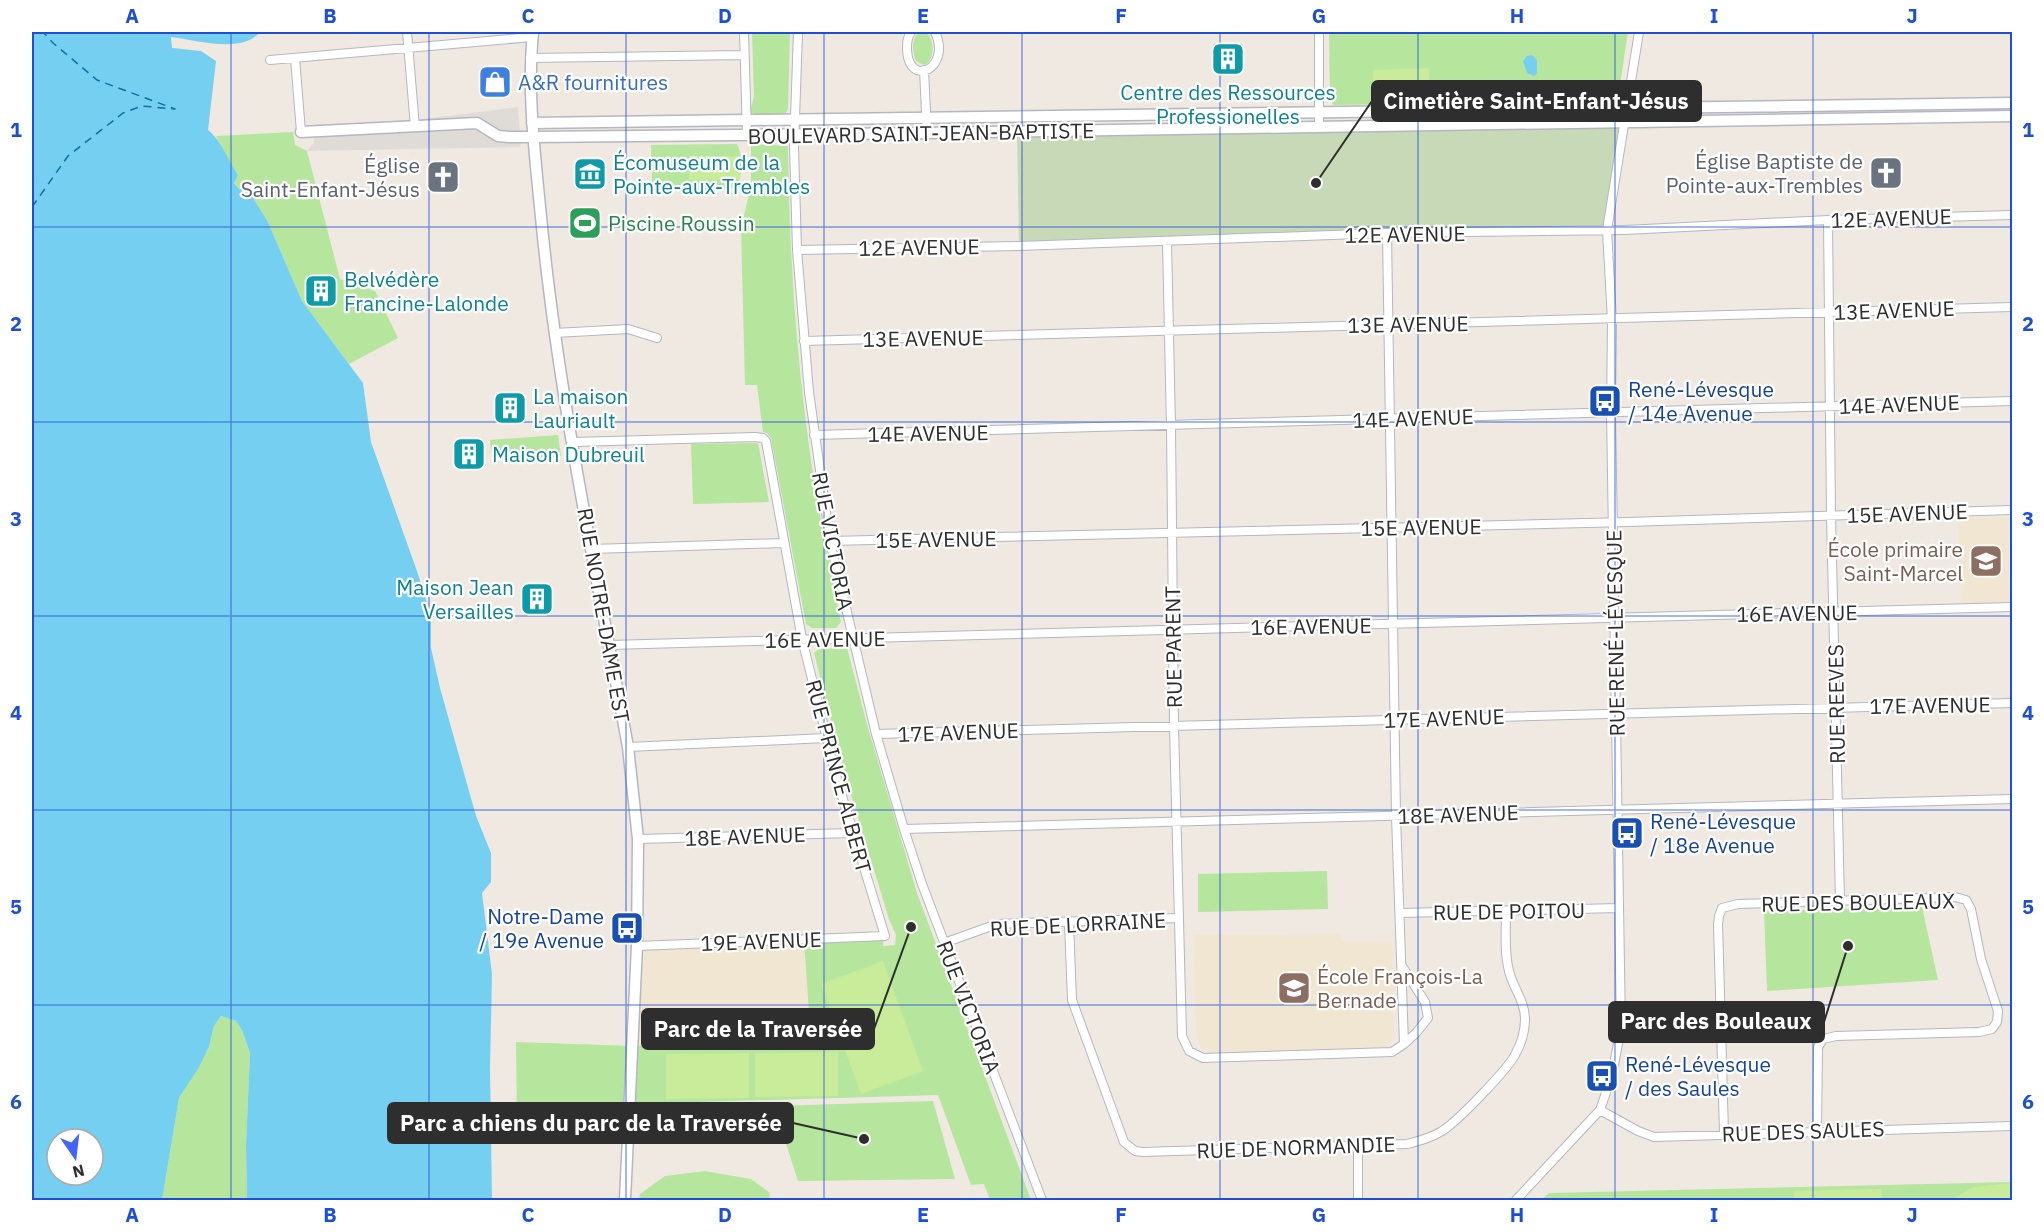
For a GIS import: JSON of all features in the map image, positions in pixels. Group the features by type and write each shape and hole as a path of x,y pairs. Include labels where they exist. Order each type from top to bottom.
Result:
{"main road":[{"name":"RUE NOTRE-DAME EST","path":"533,34 530,58 533,137 555,333 628,747 638,839 637,946 625,1200"},
{"name":"BOULEVARD SAINT-JEAN-BAPTISTE","path":"532,123 2013,103"},
{"path":"1785,106 1786,120"},
{"name":"BOULEVARD SAINT-JEAN-BAPTISTE","path":"301,132 477,123 498,136 533,137 2013,116"},
{"path":"983,132 984,117"},
{"path":"654,121 654,136"}],"street":[{"path":"407,32 415,127"},
{"path":"744,32 747,135"},
{"name":"RUE VICTORIA","path":"798,32 794,134 797,250 814,435 830,541 876,734 904,829 944,943 1042,1200"},
{"path":"911,32 907,42 909,62 914,68 924,70 933,66 938,59 938,40 935,32"},
{"path":"1319,32 1319,127"},
{"name":"RUE RENÉ-LÉVESQUE","path":"1516,1200 1600,1110 1612,1074 1621,1028 1611,412 1612,320 1607,230 1640,32"},
{"path":"270,60 533,34"},
{"path":"530,58 744,55"},
{"path":"295,58 301,132"},
{"path":"924,70 927,133"},
{"name":"12E AVENUE","path":"797,250 1607,230 1828,220 2013,215"},
{"name":"RUE REEVES","path":"1828,220 1829,406 1840,901"},
{"path":"1388,234 1396,816 1404,1044"},
{"name":"RUE PARENT","path":"1167,240 1174,726 1182,1036 1189,1051 1203,1058 1392,1052 1404,1044"},
{"name":"13E AVENUE","path":"804,341 2013,307"},
{"path":"555,333 628,329 657,338"},
{"name":"14E AVENUE","path":"814,435 1171,427 2013,401"},
{"name":"RUE PRINCE ALBERT","path":"573,442 763,438 767,444 802,639 852,833 885,936"},
{"name":"15E AVENUE","path":"830,541 2013,510"},
{"path":"592,549 783,543"},
{"name":"16E AVENUE","path":"609,645 2013,607"},
{"name":"17E AVENUE","path":"876,734 2013,703"},
{"path":"628,747 826,738"},
{"name":"18E AVENUE","path":"904,829 2013,799"},
{"name":"18E AVENUE","path":"638,839 852,833"},
{"name":"RUE DES BOULEAUX","path":"1724,1133 1718,924 1722,908 1738,904 1955,897 1966,900 1971,909 1981,959 1998,1011 1997,1022 1992,1029 1979,1032 1836,1036 1823,1039 1818,1047 1817,1131"},
{"name":"RUE DE POITOU","path":"1400,913 1618,908"},
{"name":"RUE DE NORMANDIE","path":"1069,923 1072,1000 1121,1136 1128,1147 1143,1152 1407,1144 1427,1139 1443,1131 1507,1068 1522,1038 1525,1020 1524,1006 1509,974 1506,957 1506,912"},
{"name":"RUE DE LORRAINE","path":"944,943 997,924 1179,918"},
{"name":"19E AVENUE","path":"637,946 885,936"},
{"path":"1402,966 1425,1002 1428,1018 1404,1044"},
{"name":"RUE DES SAULES","path":"1600,1110 1654,1137 1724,1133 2013,1126"},
{"path":"1358,1146 1358,1200"}],"shaded area":[{"path":"518,107 521,147 307,151 314,143 313,125 415,120"},
{"name":"École primaire Saint-Marcel","path":"2012,517 2012,604 1961,606 1958,519"},
{"name":"École François-La Bernade","path":"1341,934 1342,942 1392,942 1394,1038 1383,1047 1210,1054 1200,1046 1196,1034 1194,935"},
{"path":"804,940 811,1041 633,1046 637,946"}],"green space":[{"path":"752,32 790,32 788,110 784,115 758,115 750,112 754,96"},
{"path":"920,32 926,32 929,36 933,50 930,59 924,65 916,61 913,49 915,37"},
{"path":"1329,32 1628,32 1618,98 1615,101 1334,105 1330,101"},
{"path":"1429,68 1430,91 1373,92 1373,70"},
{"path":"1624,122 1607,230 1019,246 1017,131"},
{"path":"293,132 295,145 307,151 340,279 375,291 398,338 349,364 302,301 267,220 244,184 240,190 234,182 238,175 225,156 216,136"},
{"path":"737,144 742,167 740,179 734,188 687,190 652,183 651,145"},
{"path":"751,144 788,146 793,281 801,382 816,493 841,622 836,628 812,628 806,624 771,438 763,432 757,385 745,385 741,228 751,186"},
{"path":"689,156 740,156 740,179 689,180"},
{"path":"558,435 561,456 492,460 490,440"},
{"path":"758,443 769,502 693,504 691,444"},
{"path":"847,648 917,893 1031,1200 990,1200 984,1184 971,1185 938,1095 630,1104 628,1138 517,1130 516,1042 633,1046 811,1041 804,940 884,936 883,946 895,945 896,935 889,919 845,775 814,653 819,649"},
{"path":"1327,871 1328,909 1198,912 1198,874"},
{"path":"1922,907 1938,980 1767,991 1764,911"},
{"path":"883,961 923,1071 861,1094 821,984"},
{"path":"221,1016 236,1021 242,1030 250,1053 246,1145 247,1200 162,1200 179,1098 209,1048 214,1026"},
{"path":"838,1052 838,1096 755,1097 755,1053"},
{"path":"749,1053 749,1098 666,1099 666,1054"},
{"path":"933,1101 955,1179 798,1181 774,1106"},
{"path":"705,1171 751,1179 770,1193 769,1200 639,1200 640,1194 665,1176"},
{"path":"2012,1182 2012,1200 1541,1200 1549,1193"},
{"path":"2012,1183 2012,1200 1950,1200 1974,1187"},
{"path":"1881,1189 1882,1200 1794,1200 1794,1191"}],"water":[{"path":"32,32 260,32 252,39 230,44 205,43 171,37 172,48 201,51 216,61 208,130 238,175 234,183 240,190 244,184 267,220 302,301 363,383 371,442 431,616 431,648 440,688 476,816 491,853 491,882 482,893 492,974 490,1068 492,1200 247,1200 246,1145 250,1053 242,1030 236,1021 221,1016 214,1026 209,1047 199,1067 179,1098 162,1200 32,1200"},
{"path":"1532,55 1537,60 1537,73 1534,76 1527,73 1523,61 1527,56"}],"ferry route":[{"path":"32,207 68,156 123,113 142,106 175,109 97,80 43,32"}],"place":[{"name":"Centre des Ressources Professionelles","path":"1228,59"},
{"name":"A&R fournitures","path":"495,82"},
{"name":"Église Baptiste de Pointe-aux-Trembles","path":"1886,173"},
{"name":"Écomuseum de la Pointe-aux-Trembles","path":"590,174"},
{"name":"Église Saint-Enfant-Jésus","path":"443,177"},
{"name":"Cimetière Saint-Enfant-Jésus","path":"1316,183"},
{"name":"Piscine Roussin","path":"585,223"},
{"name":"Belvédère Francine-Lalonde","path":"321,291"},
{"name":"René-Lévesque / 14e Avenue","path":"1605,401"},
{"name":"La maison Lauriault","path":"510,408"},
{"name":"Maison Dubreuil","path":"469,454"},
{"name":"École primaire Saint-Marcel","path":"1986,561"},
{"name":"Maison Jean Versailles","path":"537,599"},
{"name":"René-Lévesque / 18e Avenue","path":"1627,833"},
{"name":"Parc de la Traversée","path":"911,927"},
{"name":"Notre-Dame / 19e Avenue","path":"627,928"},
{"name":"Parc des Bouleaux","path":"1848,946"},
{"name":"École François-La Bernade","path":"1294,988"},
{"name":"René-Lévesque / des Saules","path":"1602,1076"},
{"name":"Parc a chiens du parc de la Traversée","path":"864,1139"}]}
